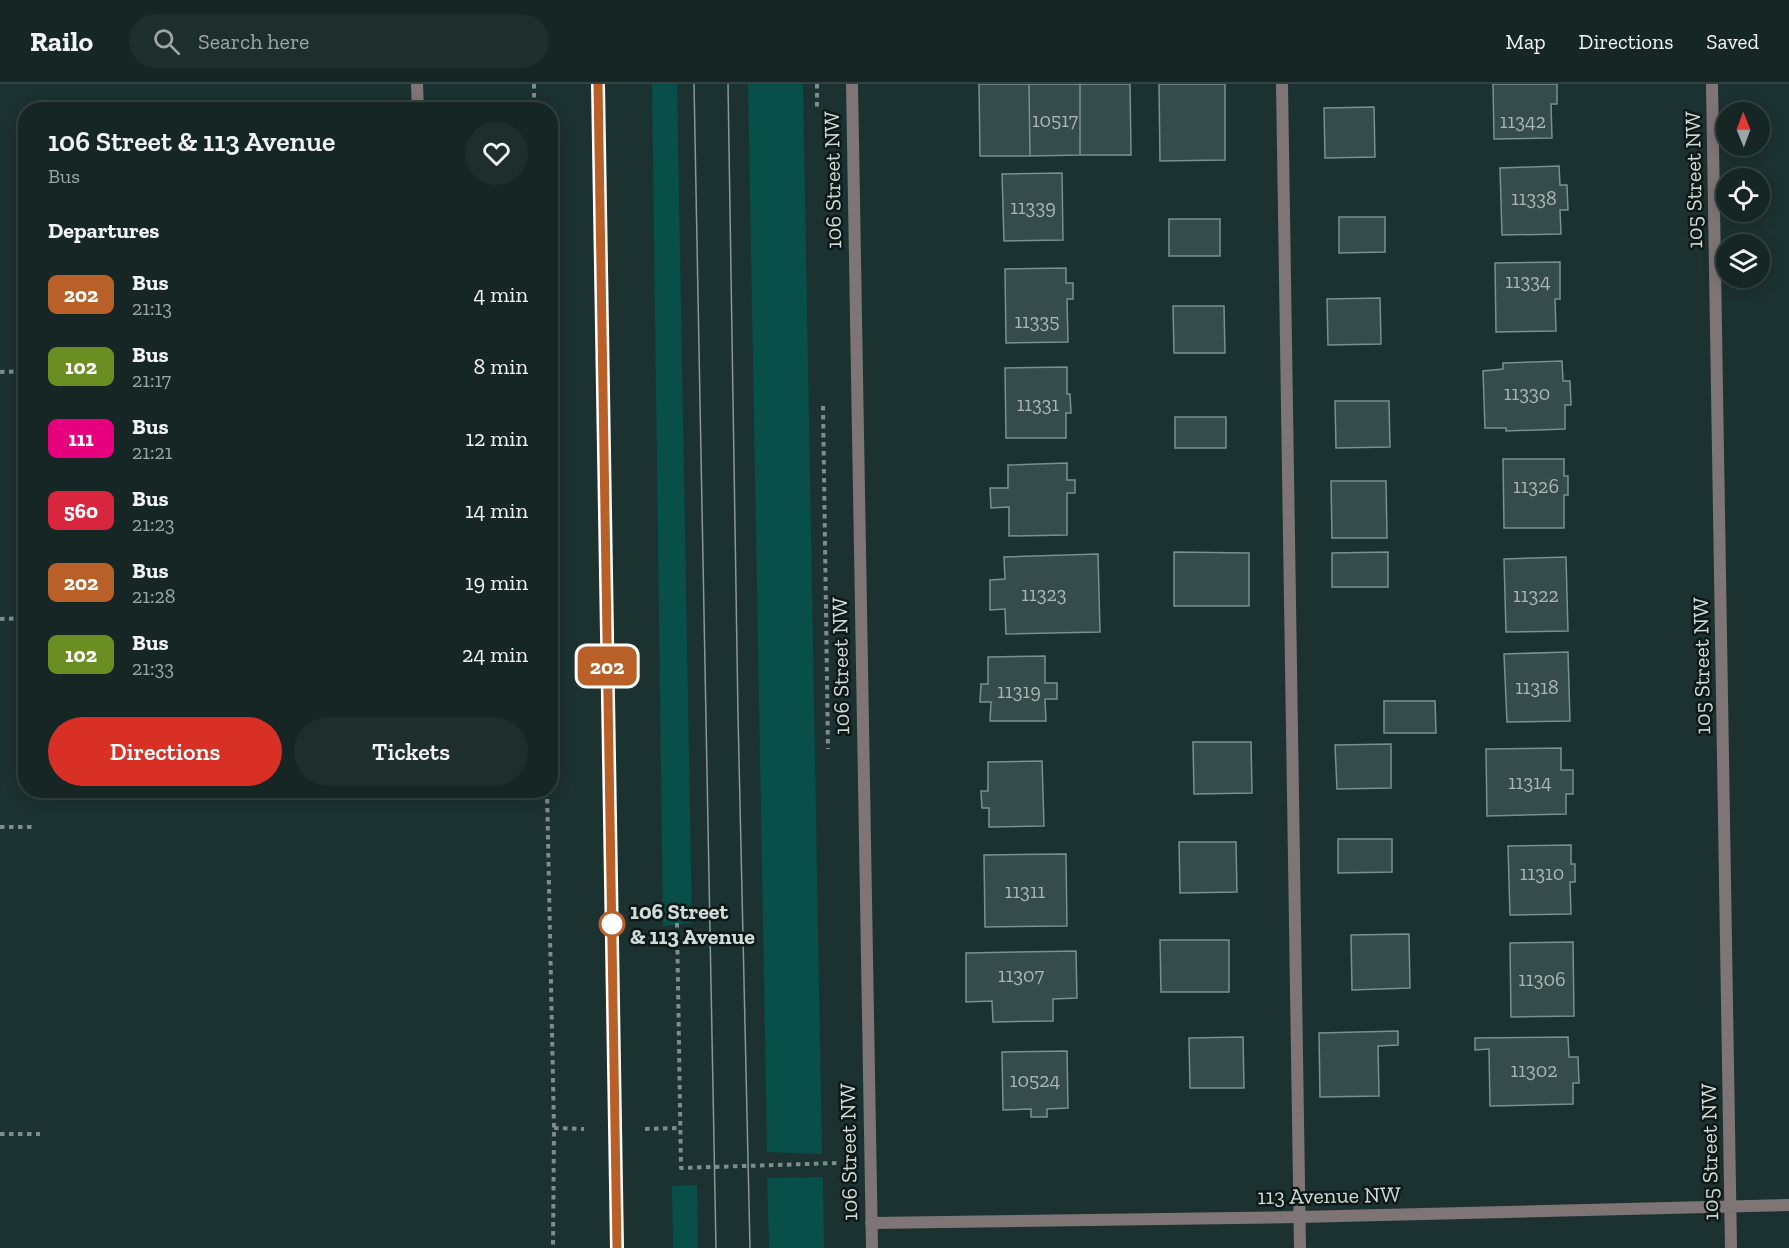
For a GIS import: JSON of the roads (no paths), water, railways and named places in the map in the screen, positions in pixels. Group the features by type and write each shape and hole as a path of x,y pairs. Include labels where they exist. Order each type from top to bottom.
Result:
{"street":[{"path":"417,84 418,102"},
{"path":"598,84 617,1248"},
{"name":"106 Street NW","path":"852,84 872,1248"},
{"path":"1282,84 1300,1248"},
{"name":"105 Street NW","path":"1712,84 1731,1248"},
{"name":"113 Avenue NW","path":"871,1223 1299,1217 1789,1205"}],"tram line":[{"path":"694,84 716,1248"},
{"path":"728,84 738,715 750,1248"}],"place":[{"name":"106 Street & 113 Avenue","path":"612,924"}]}
